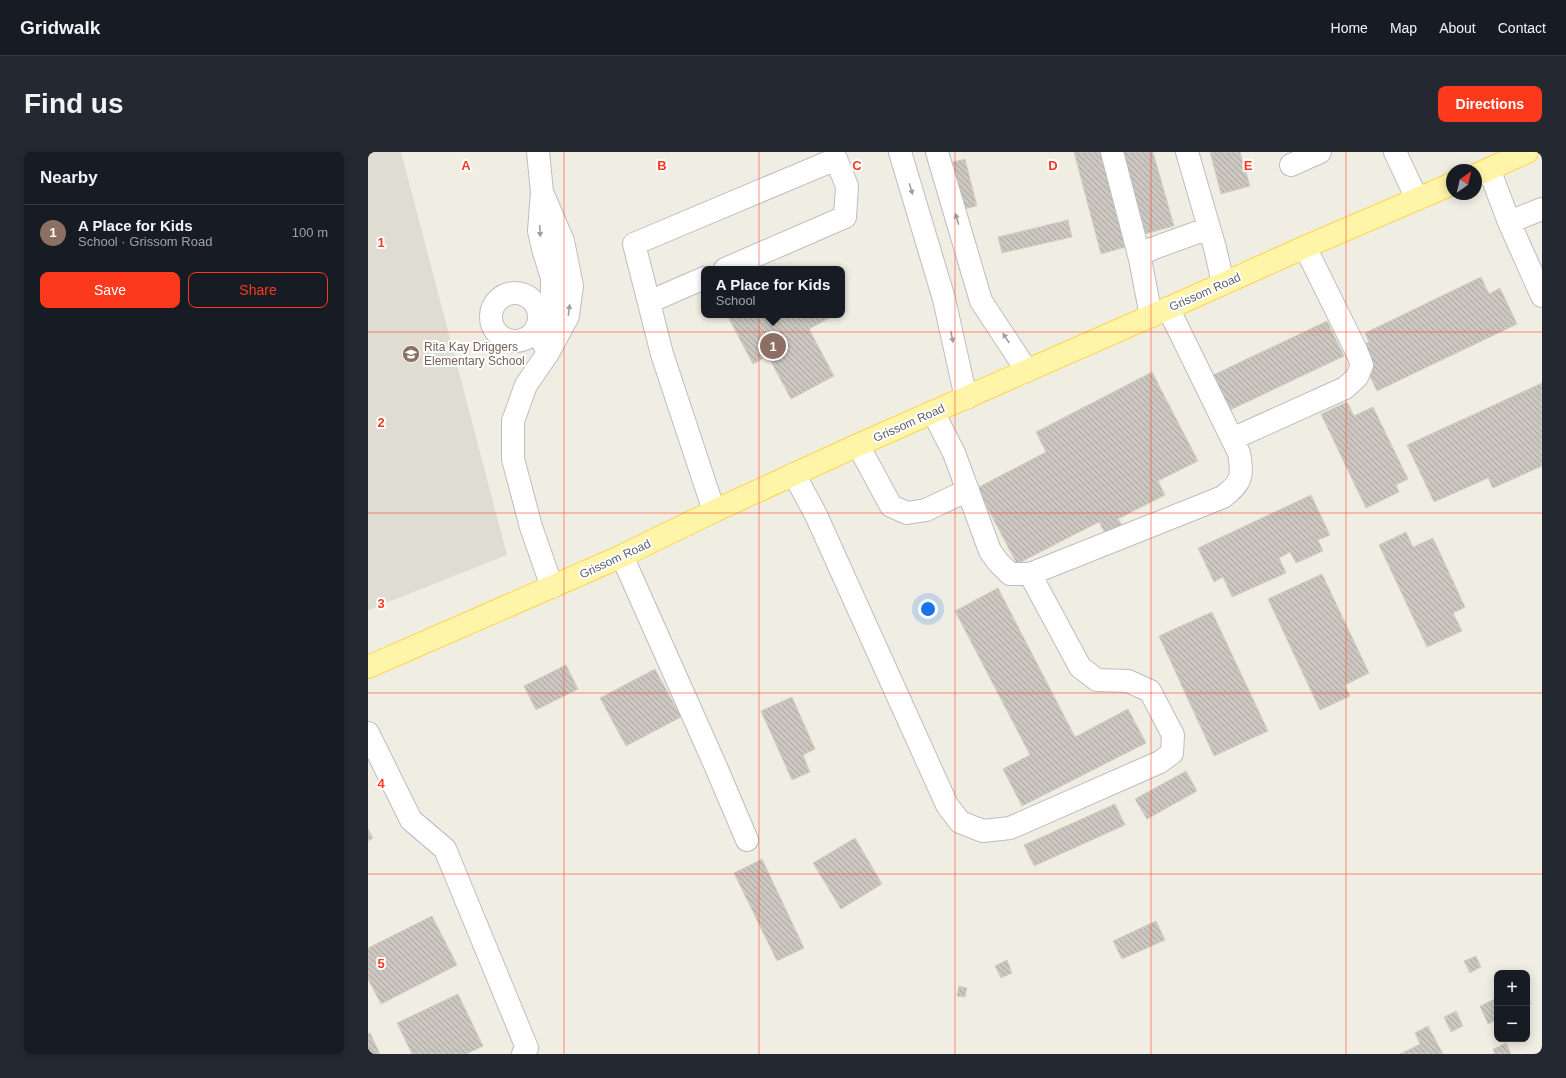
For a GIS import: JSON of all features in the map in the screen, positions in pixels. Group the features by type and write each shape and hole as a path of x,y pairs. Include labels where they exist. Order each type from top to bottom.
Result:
{"main road":[{"path":"1483,172 1526,152"},
{"name":"Grissom Road","path":"368,667 622,556 714,511 858,445 1305,247 1446,187"}],"lane":[{"path":"538,152 542,192 540,231 543,248 552,278 552,308 550,325 544,340 540,365 526,385 513,421 513,459 530,527 552,587"},
{"path":"937,152 981,301 1027,371"},
{"path":"933,412 954,453 990,551 1010,574 1030,574 1223,497 1237,486 1242,470 1238,453 1232,439 1160,312 1140,259 1112,152"},
{"path":"1187,152 1224,284"},
{"path":"1291,165 1320,152"},
{"path":"1395,152 1417,199"},
{"path":"905,153 944,299 966,398"},
{"path":"714,511 662,354 634,244 836,159 847,186 845,217 732,266"},
{"path":"1483,172 1509,222 1542,296"},
{"path":"1509,222 1542,209"},
{"path":"1140,259 1143,253 1154,248 1209,228"},
{"path":"1232,439 1345,388 1357,377 1362,365 1305,247"},
{"path":"649,302 701,279"},
{"path":"528,338 540,365"},
{"path":"858,445 891,506 907,513 926,510 968,490"},
{"path":"794,474 816,515 947,806 960,822 983,831 1010,828 1160,762 1172,753 1173,735 1150,691 1128,681 1097,680 1080,667 1030,574"},
{"path":"622,556 747,840"},
{"path":"368,733 410,820 444,849 527,1048 523,1054"}],"shaded area":[{"name":"Rita Kay Driggers Elementary School","path":"368,152 401,152 507,555 368,610"}],"building":[{"path":"1074,152 1104,152 1129,246 1101,254"},
{"path":"1121,152 1153,152 1174,226 1145,234"},
{"path":"1210,152 1240,152 1250,186 1221,194"},
{"path":"965,159 977,206 960,210 949,163"},
{"path":"1068,220 1072,237 1002,253 998,237"},
{"path":"1481,277 1489,294 1500,288 1517,324 1377,391 1356,348 1369,342 1365,333"},
{"path":"729,318 829,318 809,329 834,376 791,399 768,356 753,364"},
{"path":"1327,321 1344,356 1226,412 1209,377"},
{"path":"1152,372 1198,461 1158,481 1165,495 1118,519 1122,525 1105,533 1099,522 1017,564 977,488 1046,452 1036,432"},
{"path":"1542,383 1542,466 1493,488 1488,478 1434,502 1407,445"},
{"path":"1347,402 1354,416 1373,407 1408,479 1396,485 1399,492 1366,508 1321,414"},
{"path":"1311,495 1330,535 1318,540 1323,551 1296,563 1290,552 1279,558 1286,573 1232,597 1223,577 1214,582 1198,548"},
{"path":"1406,532 1413,547 1433,538 1465,607 1453,613 1462,631 1427,647 1379,545"},
{"path":"1322,574 1369,673 1345,685 1350,696 1320,710 1268,599"},
{"path":"998,588 1075,737 1128,709 1146,743 1022,806 1003,769 1030,755 955,611"},
{"path":"1212,612 1268,731 1214,756 1159,636"},
{"path":"566,665 578,689 536,710 524,686"},
{"path":"655,669 681,717 626,746 600,698"},
{"path":"792,697 815,749 803,755 810,772 792,780 761,711"},
{"path":"1186,771 1197,791 1147,819 1135,799"},
{"path":"1115,804 1125,825 1034,866 1024,845"},
{"path":"368,829 373,838 368,841"},
{"path":"855,838 882,884 841,909 813,863"},
{"path":"762,859 804,948 777,961 734,873"},
{"path":"432,916 457,965 381,1004 368,979 368,948"},
{"path":"1156,921 1165,940 1122,959 1113,941"},
{"path":"1476,956 1481,967 1470,973 1464,961"},
{"path":"1007,960 1012,973 1001,978 995,966"},
{"path":"959,986 967,988 965,997 957,996"},
{"path":"458,994 483,1046 466,1054 412,1054 397,1023"},
{"path":"1494,999 1494,1021 1488,1024 1480,1006"},
{"path":"1456,1011 1463,1026 1451,1032 1444,1017"},
{"path":"1428,1026 1443,1054 1400,1054 1420,1044 1415,1033"},
{"path":"370,1033 380,1054 368,1054 368,1034"},
{"path":"1506,1043 1511,1054 1493,1054 1495,1053 1493,1049"}],"place":[{"name":"A Place for Kids","path":"773,346"},
{"name":"Rita Kay Driggers Elementary School","path":"411,354"}]}
